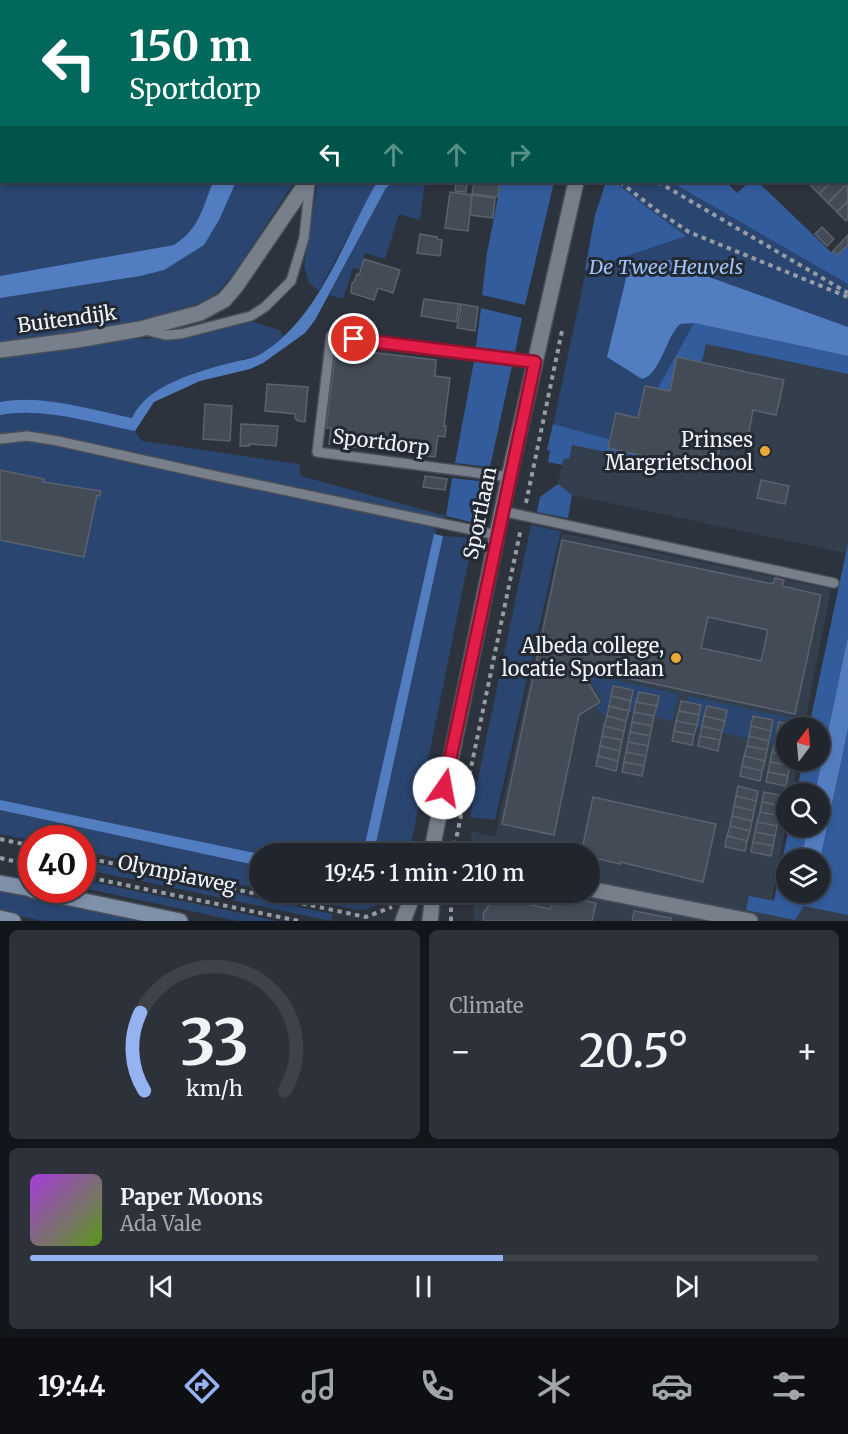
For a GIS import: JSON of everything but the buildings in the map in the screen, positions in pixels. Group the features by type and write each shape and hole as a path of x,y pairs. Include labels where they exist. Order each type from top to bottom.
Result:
{"main road":[{"path":"0,883 18,886"},
{"path":"96,903 180,921"},
{"path":"0,918 13,921"}],"street":[{"name":"Buitendijk","path":"0,350 140,329 200,313 224,300 308,183"},
{"name":"Sportlaan","path":"432,843 509,477 576,183"},
{"path":"600,890 750,921"}],"lane":[{"name":"Buitendijk","path":"140,329 165,334 182,334 251,316 265,307 291,281 304,238 309,183"},
{"name":"Sportdorp","path":"509,477 317,452 331,336 535,362"},
{"path":"0,439 27,436 58,441 497,535"},
{"path":"502,511 834,583"}],"path":[{"path":"621,183 689,232 848,295"},
{"path":"660,183 848,295"},
{"path":"0,839 18,843"},
{"path":"0,858 18,862"},
{"path":"96,860 366,918 394,906 409,907"},
{"name":"Olympiaweg","path":"96,879 299,921"},
{"path":"431,916 451,918 452,903"}],"shaded area":[{"path":"213,183 236,183 219,220 204,245 164,270 140,276 0,298 0,276 174,245 190,232 203,209"},
{"path":"376,183 392,183 386,188 315,320 305,333 263,363 250,369 200,381 154,402 135,431 51,414 0,415 0,402 33,400 50,401 132,418 149,396 176,381 261,354 284,336 316,297"},
{"path":"501,183 554,183 525,305 482,295 487,253"},
{"path":"606,183 616,183 686,236 585,270 595,215"},
{"path":"673,183 727,183 737,193 748,183 759,183 831,252 848,238 848,284"},
{"path":"671,260 681,267 848,327 848,356 694,323 680,324 654,371 642,379 607,357 628,270"},
{"path":"481,308 522,318 515,352 476,347"},
{"path":"694,323 848,356 848,374 706,344 678,467 572,445 569,459 564,458 562,465 548,462 550,451 547,450 553,424 641,448 658,388"},
{"name":"Prinses Margrietschool","path":"706,344 848,374 848,543 846,553 572,495 558,484 564,458 572,445 679,468"},
{"path":"474,361 512,366 490,467 455,463"},
{"path":"452,478 488,482 479,524 446,516"},
{"path":"558,484 572,495 568,518 537,512 540,497"},
{"name":"Albeda college, locatie Sportlaan","path":"562,533 831,589 806,717 776,717 776,771 796,771 794,783 776,783 776,837 784,837 781,849 776,849 776,877 772,898 776,903 786,906 830,903 830,901 848,899 848,921 474,921 473,903 600,903 600,843 472,843 471,831 495,837"},
{"path":"434,534 443,536 376,843 365,843"},
{"path":"848,543 848,636 830,722 830,717 811,717"},
{"path":"848,636 848,729 830,813 830,783 817,783 820,771 830,771 830,722"},
{"path":"848,729 848,915 804,906 795,920 746,910 749,896 774,901 776,891 776,903 830,903 830,849 822,849 825,837 830,837 830,813"},
{"path":"801,771 820,771 817,783 798,783"},
{"path":"0,800 249,852 249,864 96,831 96,825 69,825 0,810"},
{"path":"787,837 806,837 803,849 785,849"},
{"path":"806,837 825,837 822,849 803,849"}],"green space":[{"path":"0,183 293,183 234,273 218,292 200,303 132,323 0,344 0,294 160,257 0,280"},
{"path":"318,183 376,183 319,291 309,283 304,266"},
{"path":"392,183 425,183 420,220 399,214 385,259 365,253 359,270 353,268 343,299 329,295 386,188"},
{"name":"De Twee Heuvels","path":"605,183 672,183 848,281 848,364 707,333 679,469 550,439"},
{"path":"251,321 279,330 284,337 262,354 171,383 140,404 132,418 58,403 0,402 0,358 125,339 172,338"},
{"path":"14,407 130,424 142,441 299,464 301,476 446,516 435,527 437,542 371,843 249,843 249,856 0,804 0,411"},
{"path":"531,525 561,531 495,820 470,817"},
{"path":"443,536 473,538 411,843 376,843"},
{"path":"592,675 679,694 672,721 633,711 614,723 596,708 603,701 590,680"},
{"path":"688,696 787,717 776,717 776,744 681,724"},
{"path":"0,810 69,825 18,825 18,837 0,834"},
{"path":"96,831 249,864 249,887 96,854"},
{"path":"96,864 249,896 249,903 281,903 333,914 331,921 96,872"},
{"path":"96,883 278,921 237,921 96,891"},
{"path":"0,888 18,892 18,903 70,903 154,921 43,921 0,912"},
{"path":"324,903 382,903 358,910"}],"place":[{"name":"Prinses Margrietschool","path":"765,451"},
{"name":"Albeda college, locatie Sportlaan","path":"676,658"}],"route":[{"path":"354,339 535,362 444,788"}]}
